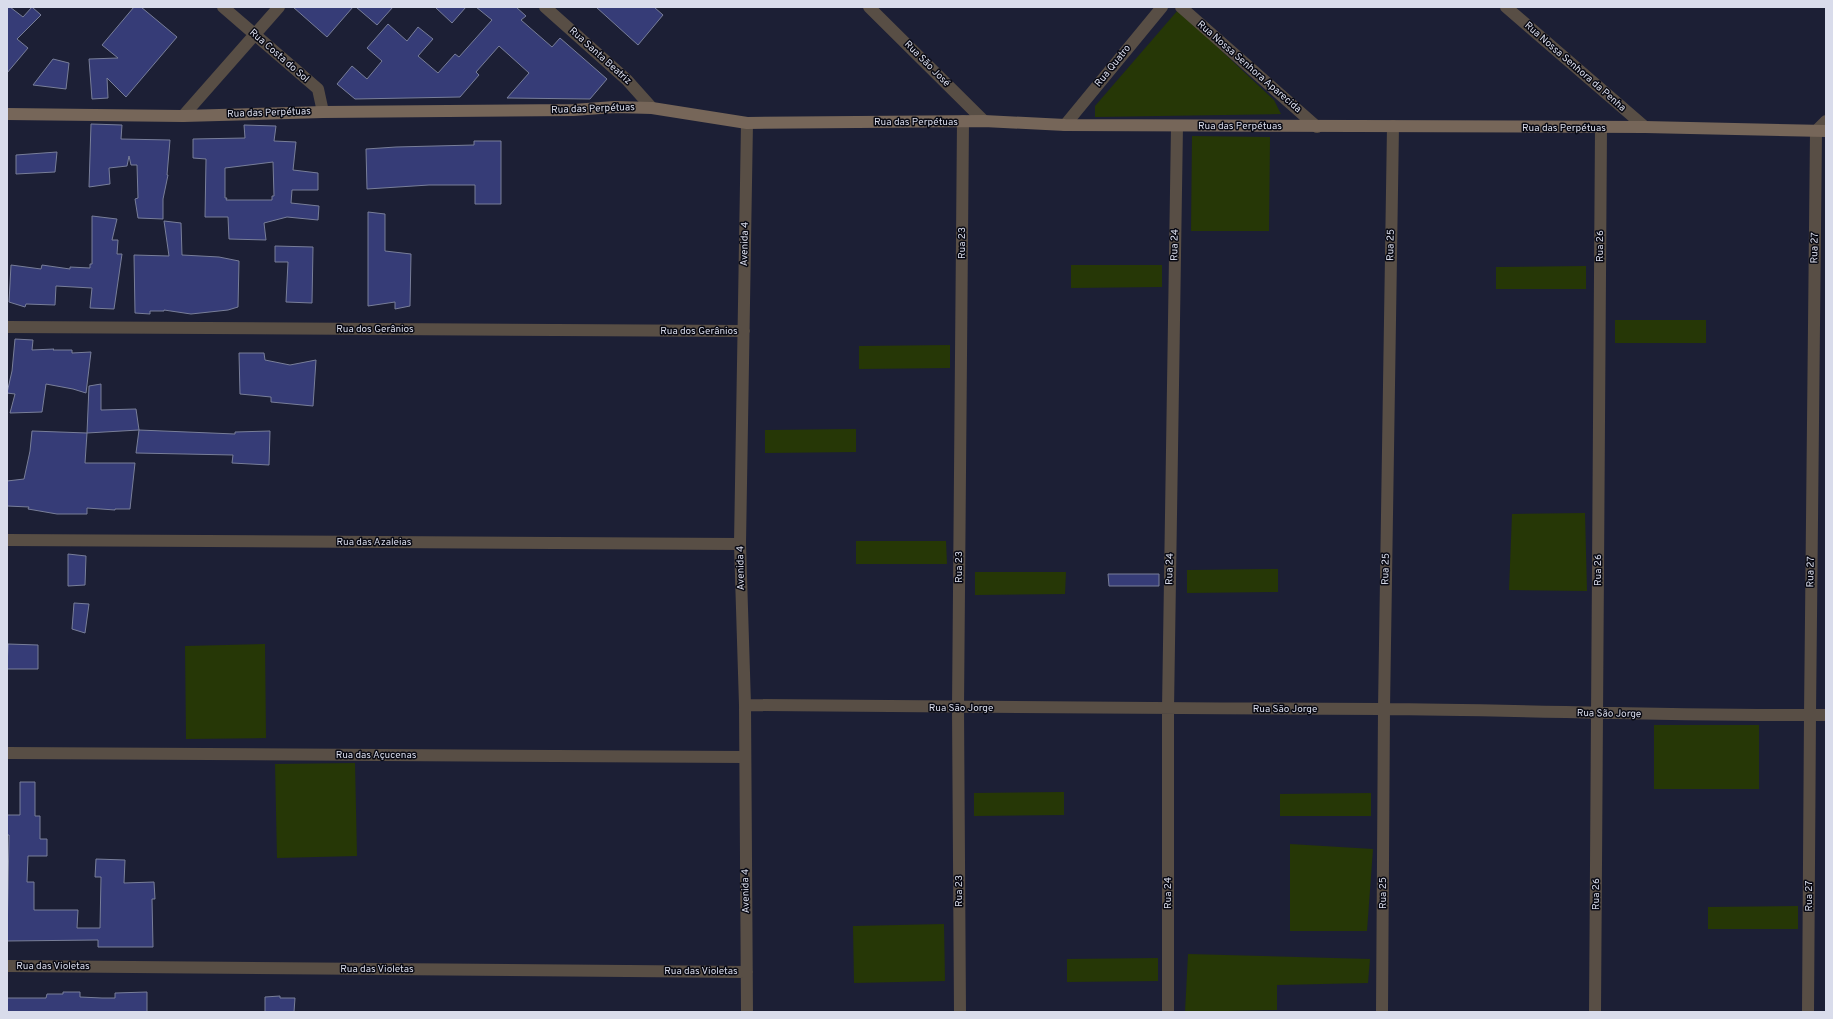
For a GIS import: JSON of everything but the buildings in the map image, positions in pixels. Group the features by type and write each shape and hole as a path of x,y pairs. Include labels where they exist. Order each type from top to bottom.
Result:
{"street":[{"name":"Rua Costa do Sol","path":"223,7 318,88 323,112"},
{"path":"184,116 279,7"},
{"name":"Rua Santa Beatriz","path":"545,7 627,80 652,108"},
{"name":"Rua São José","path":"869,7 984,121"},
{"name":"Rua Quatro","path":"1065,125 1162,7"},
{"name":"Rua Nossa Senhora Aparecida","path":"1181,7 1317,127"},
{"name":"Rua Nossa Senhora da Penha","path":"1506,7 1645,128"},
{"name":"Rua das Perpétuas","path":"8,113 184,116 323,112 573,110 615,107 652,108 747,123 984,121 1065,125 1645,128 1821,131"},
{"name":"Rua 23","path":"960,1012 958,708 963,121"},
{"path":"1821,131 1826,121"},
{"name":"Avenida 4","path":"746,1012 745,705 740,544 747,123"},
{"name":"Rua 24","path":"1168,1012 1168,708 1177,126"},
{"name":"Rua 25","path":"1382,1012 1384,709 1393,126"},
{"name":"Rua 26","path":"1595,1012 1601,128"},
{"name":"Rua 27","path":"1808,1012 1810,715 1821,131"},
{"name":"Rua dos Gerânios","path":"7,327 744,331"},
{"name":"Rua das Azaleias","path":"7,540 740,544"},
{"name":"Rua São Jorge","path":"745,705 958,708 1384,709 1597,714 1826,715"},
{"name":"Rua das Açucenas","path":"7,753 745,757"},
{"name":"Rua das Violetas","path":"7,966 747,972"}],"green space":[{"path":"1178,10 1274,100 1281,114 1095,117 1095,106"},
{"path":"1192,136 1270,137 1269,231 1191,231"},
{"path":"1071,265 1162,265 1162,287 1071,288"},
{"path":"1586,266 1586,289 1496,289 1496,267"},
{"path":"1615,320 1706,320 1706,343 1615,343"},
{"path":"950,345 950,368 859,369 859,346"},
{"path":"856,429 856,452 765,453 765,430"},
{"path":"1585,513 1587,591 1509,590 1512,514"},
{"path":"856,541 946,541 947,564 856,564"},
{"path":"1278,569 1278,592 1187,593 1187,570"},
{"path":"975,572 1066,572 1065,594 975,595"},
{"path":"265,644 266,738 186,739 185,646"},
{"path":"1654,725 1759,725 1759,789 1654,789"},
{"path":"355,763 357,856 277,858 275,764"},
{"path":"1064,792 1064,815 974,816 974,793"},
{"path":"1371,793 1371,816 1280,816 1280,794"},
{"path":"1290,844 1373,849 1367,931 1290,931"},
{"path":"1798,906 1798,929 1708,929 1708,907"},
{"path":"944,924 945,981 854,983 853,926"},
{"path":"1188,954 1370,959 1368,983 1277,985 1277,1010 1185,1012"},
{"path":"1158,958 1158,981 1067,982 1067,959"}]}
